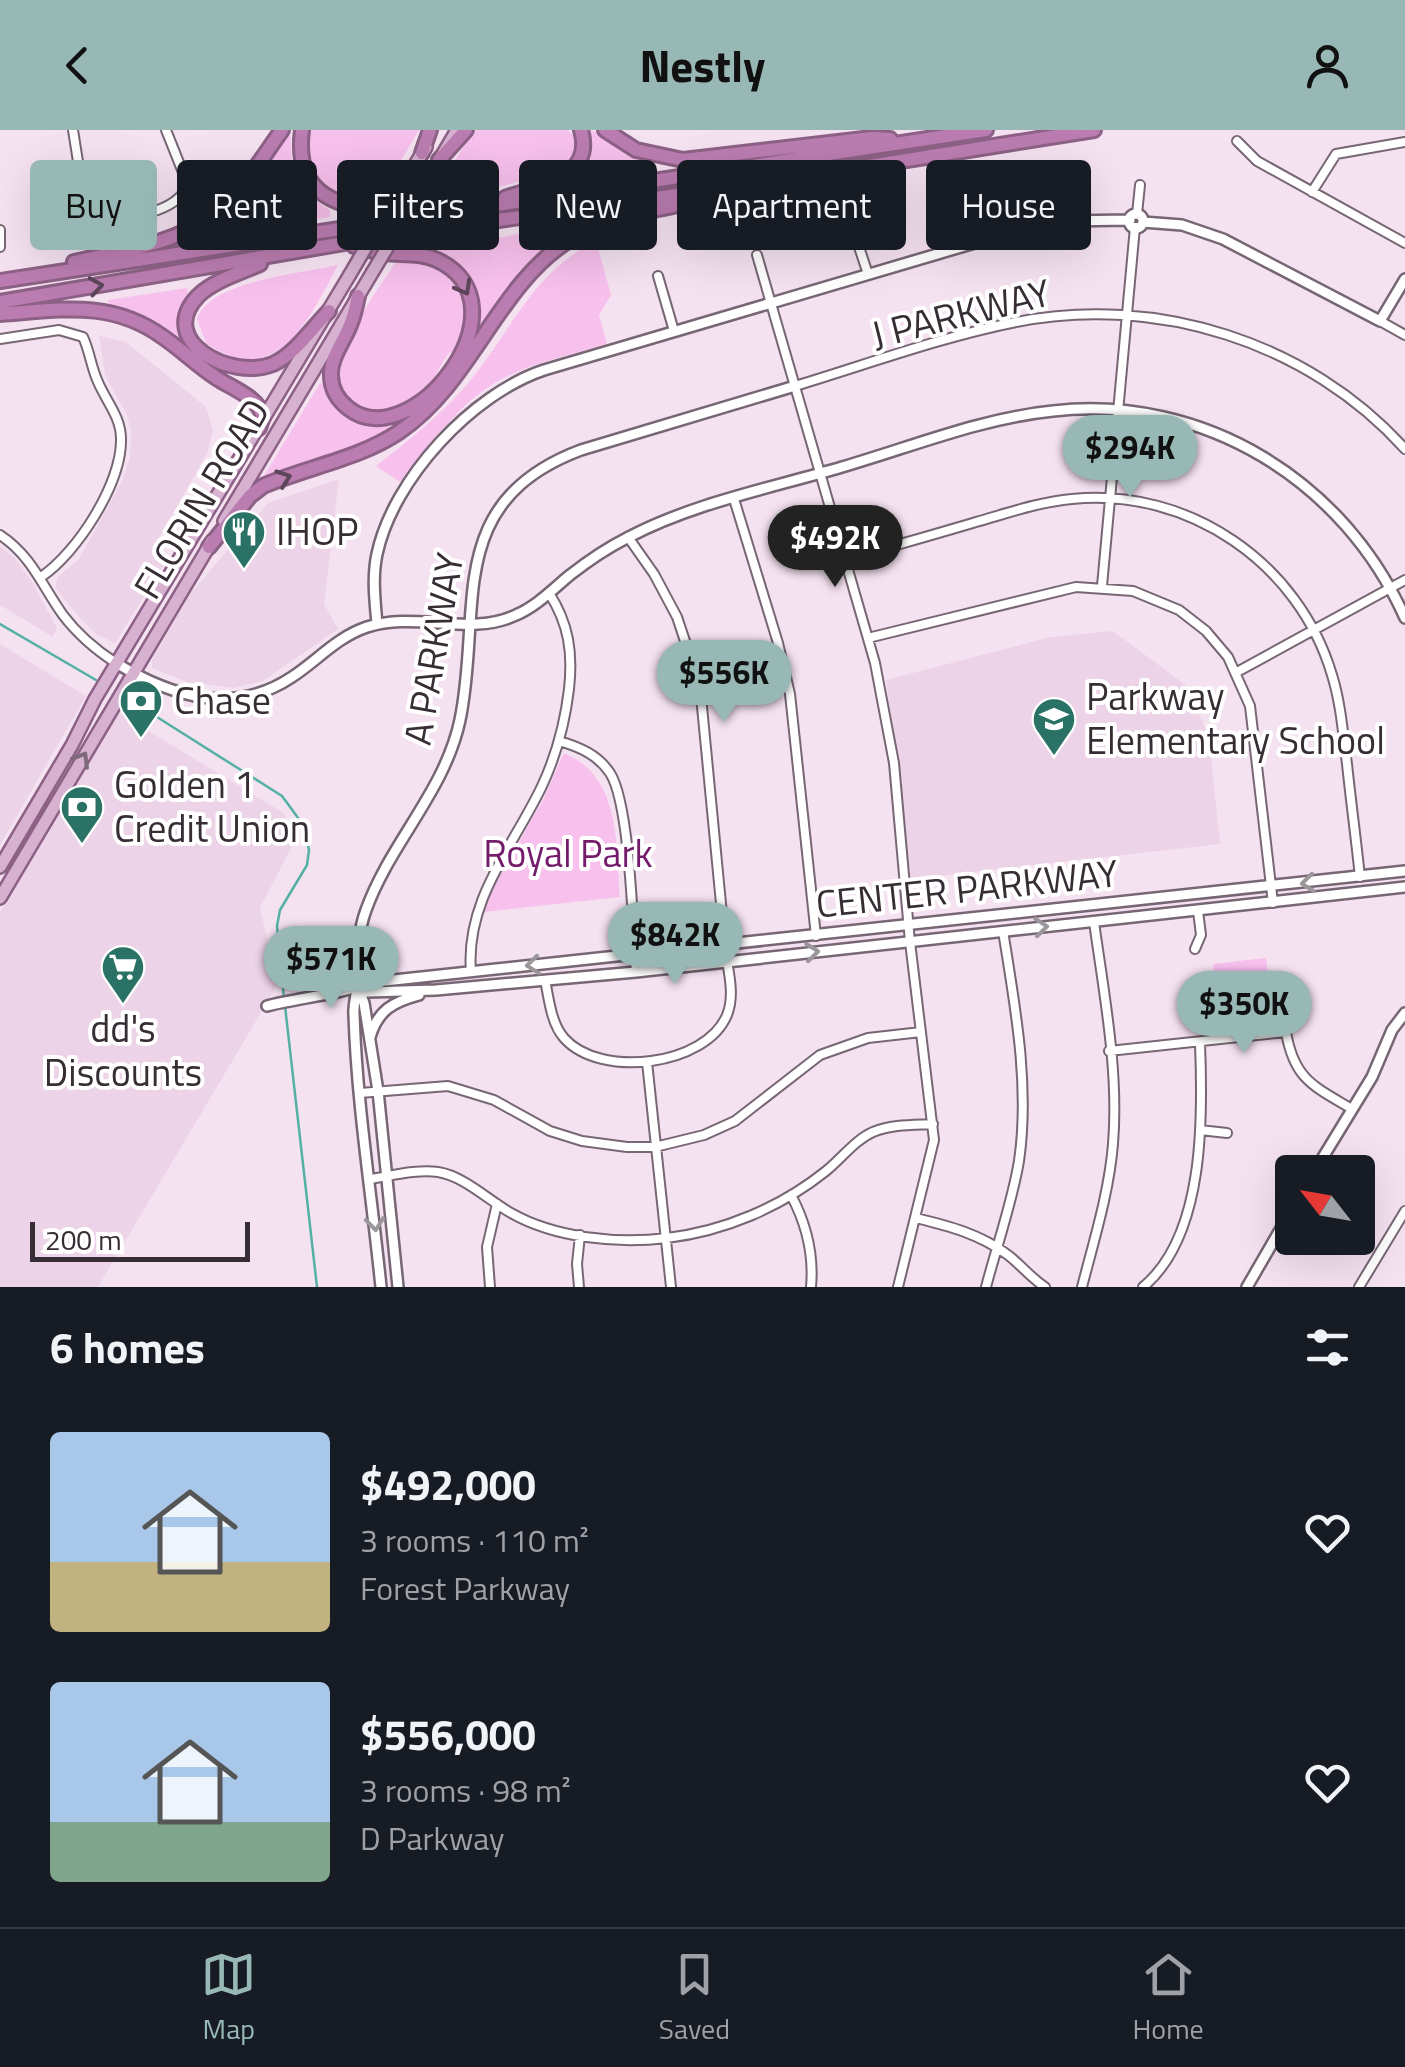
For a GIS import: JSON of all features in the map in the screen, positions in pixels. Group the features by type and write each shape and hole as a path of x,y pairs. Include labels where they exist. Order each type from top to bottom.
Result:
{"highway":[{"path":"0,280 179,235 225,204 282,130"},
{"path":"302,130 302,165 311,182 337,204"},
{"path":"422,152 433,130"},
{"path":"439,160 466,130"},
{"path":"499,200 563,179 573,171 582,155 581,130"},
{"path":"605,130 636,150 683,160 872,138 912,142"},
{"path":"499,204 986,130"},
{"path":"906,160 1094,130"},
{"path":"499,220 677,195"},
{"path":"209,547 250,496 264,486 373,446 423,413 461,373 522,284 567,242 618,218 677,204"},
{"path":"0,280 337,229"},
{"path":"0,302 337,245"},
{"path":"358,296 353,320 332,366 333,387 342,404 357,416 392,418 409,411 438,384 462,353 474,318 472,300 452,269 436,259 382,250"},
{"path":"277,255 196,298 186,326 195,346 212,360 254,369 288,354 329,311"},
{"path":"0,314 95,308 142,324 196,365 257,403 263,418 259,428"}],"main road":[{"name":"FLORIN ROAD","path":"439,160 457,130"},
{"name":"FLORIN ROAD","path":"0,867 116,663 422,152"},
{"name":"FLORIN ROAD","path":"0,898 386,250"}],"street":[{"path":"74,130 86,212 94,223 159,209 184,194 188,185 166,130"},
{"path":"1238,141 1257,161 1405,243"},
{"path":"1312,192 1336,154 1405,142"},
{"path":"1102,586 1140,185"},
{"path":"1091,221 1182,225 1223,239 1405,335"},
{"path":"0,230 0,247"},
{"path":"860,250 868,274"},
{"path":"377,624 376,559 386,522 409,483 484,400 524,376 949,250"},
{"path":"757,255 868,638 894,762 908,927 934,1124 933,1148 898,1287"},
{"path":"658,276 674,332"},
{"path":"1380,321 1405,279"},
{"name":"J PARKWAY","path":"796,386 1015,322 1073,314 1129,315 1210,329 1278,354 1344,394 1405,449"},
{"path":"0,339 58,330 83,338 96,380 120,432 118,464 97,508 69,554 41,578"},
{"name":"A PARKWAY","path":"381,1287 353,1010 358,988 359,941 367,906 450,756 461,716 471,582 483,541 510,497 536,474 582,450 796,386"},
{"path":"0,535 27,557 77,632 116,663 186,695 240,699 280,684 333,645 377,624 421,619 468,624 516,616 592,559 659,523 1027,414 1120,410 1191,423 1274,462 1312,490 1337,515 1391,588 1405,618"},
{"path":"845,560 1041,503 1111,498 1170,509 1225,534 1272,572 1314,630 1337,692 1360,877"},
{"path":"734,500 790,694 816,936"},
{"path":"628,537 677,617 700,686 725,945"},
{"path":"1237,672 1405,580"},
{"path":"868,638 1060,589 1102,586 1149,596 1179,610 1206,631 1237,672 1254,722 1273,902"},
{"path":"471,972 475,927 484,892 541,788 568,701 571,650 565,623 549,593"},
{"path":"559,740 598,759 618,788 636,972"},
{"name":"CENTER PARKWAY","path":"267,1006 300,996 358,988 366,983 1405,871"},
{"name":"CENTER PARKWAY","path":"358,988 368,992 436,990 636,972 1405,887"},
{"path":"1195,950 1200,935 1198,910"},
{"path":"1082,1287 1105,1198 1114,1116 1094,922"},
{"path":"986,1287 1019,1160 1023,1107 1022,1067 1002,932"},
{"path":"545,980 554,1021 567,1042 605,1059 648,1062 691,1049 722,1025 731,1002 727,961"},
{"name":"A PARKWAY","path":"358,988 364,1003 378,1091 398,1287"},
{"path":"369,1039 387,1007 436,990"},
{"path":"1324,1155 1404,1016"},
{"path":"360,1093 448,1086 494,1100 550,1130 582,1141 655,1146 704,1135 735,1120 820,1054 858,1040 921,1032"},
{"path":"1110,1051 1286,1032 1293,1062 1302,1076 1352,1109"},
{"path":"1143,1287 1160,1271 1176,1244 1190,1195 1200,1130 1200,1043"},
{"path":"648,1062 672,1287"},
{"path":"370,1178 441,1173 531,1222 580,1235 624,1240 666,1238 730,1224 791,1195 873,1132 934,1124"},
{"path":"1200,1130 1227,1133"},
{"path":"791,1195 810,1248 812,1287"},
{"path":"490,1287 488,1248 497,1204"},
{"path":"1359,1287 1405,1211"},
{"path":"916,1218 960,1229 996,1246 1045,1287"},
{"path":"579,1287 580,1235"},
{"path":"1251,1285 1275,1241"}],"shaded area":[{"path":"99,336 126,342 206,407 213,430 207,453 154,547 168,558 115,643 97,635 56,589 58,577 79,559 122,481 130,458 127,415 105,375"},
{"path":"339,479 324,604 338,629 263,681 234,688 187,682 152,668 152,659 190,594 268,503"},
{"path":"0,546 14,557 32,582 57,628 53,637 0,605"},
{"name":"Parkway Elementary School","path":"1113,631 1187,686 1209,737 1220,844 911,879 886,680 1051,637"},
{"path":"0,644 86,696 0,845"},
{"path":"119,713 285,814 291,848 260,908 278,984 98,1287 0,1287 0,912"}],"green space":[{"path":"307,130 419,130 401,160 337,160 337,195 317,180 317,160 308,160"},
{"path":"477,130 568,130 575,138 570,160 519,160 519,181 499,186 499,160 456,160"},
{"path":"585,130 648,160 581,160"},
{"path":"286,134 291,137 292,160 266,160"},
{"path":"317,201 330,210 330,217 317,219"},
{"path":"519,234 519,250 547,250 527,267 483,329 479,326 471,284 459,266 440,250 499,250 499,237"},
{"path":"598,250 611,295 599,315 607,344 532,366 490,386 453,418 400,482 376,466 463,389 537,288 573,254"},
{"path":"397,260 433,267 456,286 463,315 461,332 455,351 450,352 419,396 398,408 376,412 346,398 340,376 343,356 362,313"},
{"path":"338,265 302,326 288,343 271,354 252,359 231,356 206,343 197,319 205,306 219,296 259,281"},
{"path":"187,288 183,337 177,340 144,318 109,306 108,300"},
{"path":"320,383 328,385 359,420 388,424 391,430 270,479 264,476"},
{"name":"Royal Park","path":"566,754 584,765 606,796 616,835 620,897 484,912 493,888"},
{"path":"1266,958 1270,991 1217,997 1213,964"}],"waterway":[{"path":"0,624 96,680"},
{"path":"130,700 282,796 304,826 309,850 307,865 280,910 277,926 284,998"},
{"path":"285,1006 317,1287"}],"place":[{"name":"IHOP","path":"244,570"},
{"name":"Chase","path":"141,739"},
{"name":"Parkway Elementary School","path":"1054,757"},
{"name":"Golden 1 Credit Union","path":"82,845"},
{"name":"dd's Discounts","path":"123,1005"}]}
